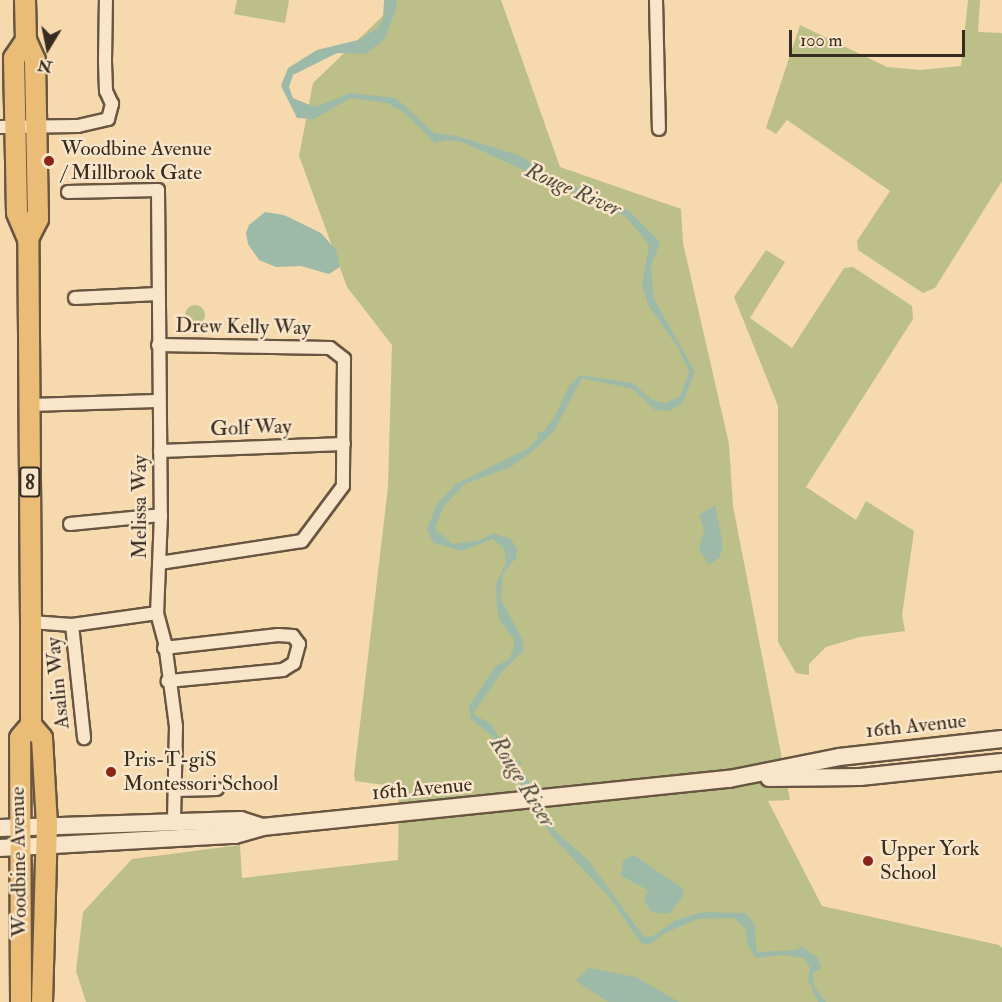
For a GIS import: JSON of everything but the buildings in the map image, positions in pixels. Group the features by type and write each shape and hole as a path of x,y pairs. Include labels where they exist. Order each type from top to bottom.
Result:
{"main road":[{"name":"Woodbine Avenue","path":"21,1002 23,847 20,738 31,725 28,239 38,219 17,127 35,60 26,40 26,0"},
{"name":"Woodbine Avenue","path":"31,725 42,738 47,846 42,1002"},
{"name":"16th Avenue","path":"0,848 235,835 263,827 558,799 729,779 839,757 1002,739"},
{"name":"16th Avenue","path":"729,779 860,777 1002,762"},
{"name":"16th Avenue","path":"0,828 46,824 241,820 263,827"}],"street":[{"path":"17,127 100,124 112,114 105,61 106,0"},
{"path":"656,0 659,129"},
{"name":"Melissa Way","path":"68,192 158,190 158,401 162,515 157,613 176,726 174,822"},
{"path":"75,298 157,294"},
{"name":"Drew Kelly Way","path":"158,345 330,348 344,359 343,486 302,541 160,563"},
{"path":"29,405 158,401"},
{"name":"Golf Way","path":"160,451 344,444"},
{"path":"70,524 162,515"},
{"path":"31,622 72,625 157,613"},
{"name":"Asalin Way","path":"72,625 84,738"},
{"path":"164,648 278,635 293,636 299,644 294,663 283,670 168,681"},
{"path":"175,790 217,789"}],"green space":[{"path":"237,0 289,0 285,23 234,14"},
{"path":"394,0 501,0 560,167 681,209 683,243 729,444 733,506 790,800 768,801 822,906 999,945 1002,948 1002,1002 86,1002 76,971 83,912 132,859 240,845 242,878 398,860 399,787 355,781 354,775 388,487 392,345 347,287 299,156 313,83 389,10"},
{"path":"968,0 980,0 978,32 1002,33 1002,181 935,288 923,293 858,250 857,241 890,191 787,120 776,134 766,128 800,25 887,67 920,70 961,66"},
{"path":"766,250 785,262 750,318 792,348 844,268 853,267 912,306 913,319 806,487 856,520 866,501 914,531 902,615 905,631 860,637 826,647 809,664 809,675 796,673 778,642 778,406 734,297"},
{"path":"195,305 202,308 205,315 202,322 195,325 188,322 185,315 188,308"}],"water":[{"name":"Rouge River","path":"384,0 396,0 397,6 385,39 365,54 337,53 293,75 289,87 293,98 315,107 350,93 396,98 434,133 457,136 521,156 542,171 629,211 660,242 651,267 654,299 695,372 683,402 670,411 655,410 633,389 582,378 554,431 533,451 511,467 465,484 443,507 435,529 453,544 481,540 493,533 511,539 517,549 516,558 503,573 501,599 523,641 523,651 501,673 473,714 491,724 513,759 523,763 516,766 525,774 555,831 588,860 644,937 653,936 676,920 703,912 745,913 754,923 757,952 797,950 801,946 818,958 821,968 813,973 814,986 826,1002 818,1002 808,980 810,968 804,958 784,955 756,958 747,944 746,929 734,918 698,919 665,933 650,944 642,944 609,897 551,835 493,737 471,719 469,706 495,667 509,659 514,647 514,639 500,621 497,610 496,584 506,562 504,549 493,539 462,551 433,543 427,530 436,505 456,484 529,448 538,438 537,433 543,432 554,418 569,386 580,375 633,383 652,400 666,403 680,396 689,372 679,349 648,305 642,284 649,245 625,216 462,142 447,140 435,143 405,113 387,103 351,98 314,119 297,118 281,86 288,68 317,50 358,40 378,28 383,18"},
{"path":"265,212 284,215 321,233 336,250 340,267 329,274 301,266 276,267 259,260 248,244 246,233 249,225"},
{"path":"715,505 723,545 720,557 709,565 699,549 704,531 699,515"},
{"path":"634,855 682,888 684,895 669,914 651,912 644,900 648,890 621,876 623,860"},
{"path":"589,968 636,977 679,1002 608,1002 576,981"}],"place":[{"name":"Woodbine Avenue / Millbrook Gate","path":"49,161"},
{"name":"Pris-T-giS Montessori School","path":"111,772"},
{"name":"Upper York School","path":"868,861"}]}
